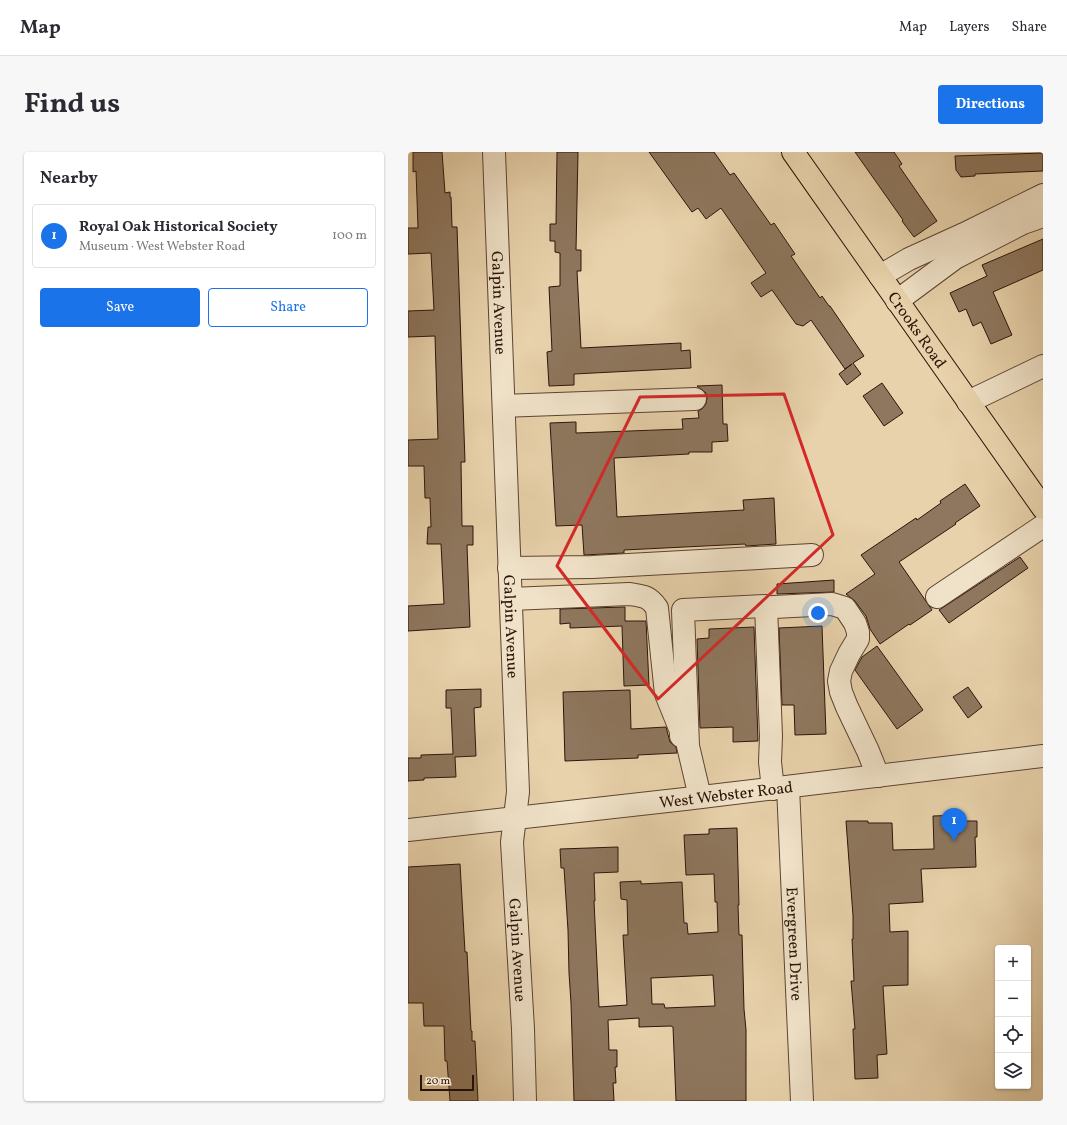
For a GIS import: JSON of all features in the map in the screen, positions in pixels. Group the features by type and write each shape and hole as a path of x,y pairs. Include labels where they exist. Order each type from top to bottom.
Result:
{"main road":[{"name":"Crooks Road","path":"793,152 1043,508"}],"street":[{"name":"Galpin Avenue","path":"494,152 518,792 512,842 523,1029 525,1101"},
{"path":"880,276 909,258 964,234 1043,194"},
{"path":"897,301 955,258 1023,223 1043,216"},
{"path":"968,402 1043,366"},
{"path":"504,406 695,399"},
{"path":"937,597 1043,526"},
{"path":"509,568 592,567 812,555"},
{"path":"510,599 629,594 642,596 652,600 657,608 666,694 681,731 693,798"},
{"path":"774,607 832,604 845,608 855,623 858,632 858,639 841,671 839,681 841,692 847,707 878,776"},
{"name":"Evergreen Drive","path":"693,798 688,746 683,610 766,606 771,736 770,762 780,788 802,1101"},
{"name":"West Webster Road","path":"408,830 780,788 1043,756"}],"highlighted area":[{"path":"784,394 833,535 658,699 557,566 640,397"}],"building":[{"path":"413,152 442,152 445,193 450,192 452,227 457,227 465,462 461,462 462,526 473,526 473,545 467,545 470,627 408,631 408,606 444,604 441,544 427,544 428,527 431,527 430,498 425,498 424,466 408,466 408,440 438,439 435,336 408,337 408,311 434,310 431,253 408,254 408,228 418,228 416,171 413,172"},
{"path":"557,152 578,152 576,250 581,250 581,271 577,271 581,348 681,343 681,351 690,350 691,368 574,374 574,385 549,386 547,352 552,351 549,287 560,286 560,253 555,252 555,241 550,241 550,224 556,224"},
{"path":"649,152 714,152 730,175 734,173 771,225 774,223 795,254 791,256 820,298 822,296 830,306 864,356 853,363 861,374 847,385 839,374 852,364 845,369 811,320 803,326 796,324 772,290 761,297 751,283 766,273 721,208 706,219 698,208 692,212"},
{"path":"855,152 894,152 902,164 899,166 937,221 914,237"},
{"path":"1043,153 1043,171 975,174 975,176 961,177 956,170 955,156"},
{"path":"1043,239 1043,270 993,292 1012,335 991,344 981,322 973,326 966,309 959,312 950,293 987,276 982,265"},
{"path":"882,383 903,413 884,426 863,396"},
{"path":"722,385 723,424 727,424 728,441 712,442 712,452 689,452 689,454 614,458 617,517 744,510 743,500 774,498 776,544 746,546 745,544 624,550 624,553 584,555 582,525 556,526 550,423 576,422 576,433 683,429 682,419 699,418 698,411 706,404 706,393 697,386"},
{"path":"965,484 980,506 899,562 932,610 880,644 870,629 866,616 855,601 846,594 875,574 861,555 916,518 917,520 941,503 940,501"},
{"path":"1020,557 1028,568 949,623 939,610"},
{"path":"834,580 834,592 777,594 777,584"},
{"path":"625,607 625,621 646,621 649,685 624,686 622,626 570,628 570,623 560,624 560,609"},
{"path":"822,626 826,734 795,735 794,705 782,705 779,628"},
{"path":"754,627 758,741 733,742 733,727 700,728 697,639 709,638 709,629"},
{"path":"877,646 923,710 897,729 855,670 862,657"},
{"path":"968,687 982,707 968,718 953,697"},
{"path":"481,689 481,707 474,708 476,756 455,757 456,777 424,778 424,780 408,781 408,758 421,758 421,755 453,754 451,708 446,708 446,690"},
{"path":"630,690 631,729 666,727 670,742 676,747 677,753 638,755 638,758 565,761 563,692"},
{"path":"964,815 964,821 977,821 977,837 975,837 976,867 921,869 923,902 889,904 890,932 908,931 908,985 883,986 887,1054 877,1055 878,1078 855,1079 853,1029 855,1029 851,981 854,981 852,939 853,916 846,821 892,823 893,850 934,849 933,816"},
{"path":"737,828 739,935 742,935 746,1030 746,1101 676,1101 673,1027 639,1027 639,1018 608,1020 609,1050 617,1050 617,1067 615,1067 616,1083 613,1083 614,1101 574,1101 568,930 564,868 561,868 560,849 618,847 618,872 594,873 599,1007 627,1005 623,935 628,935 627,900 621,899 620,882 641,881 641,884 682,882 684,923 687,923 688,934 718,932 714,874 686,875 684,835 709,834 709,829","holes":["713,975 715,1006 665,1008 664,1004 652,1004 651,978"]},
{"path":"460,864 465,952 467,952 471,1031 472,1041 475,1041 478,1101 450,1101 447,1061 445,1061 444,1026 424,1026 423,1003 408,1003 408,867"}],"place":[{"name":"Royal Oak Historical Society","path":"954,841"}]}
